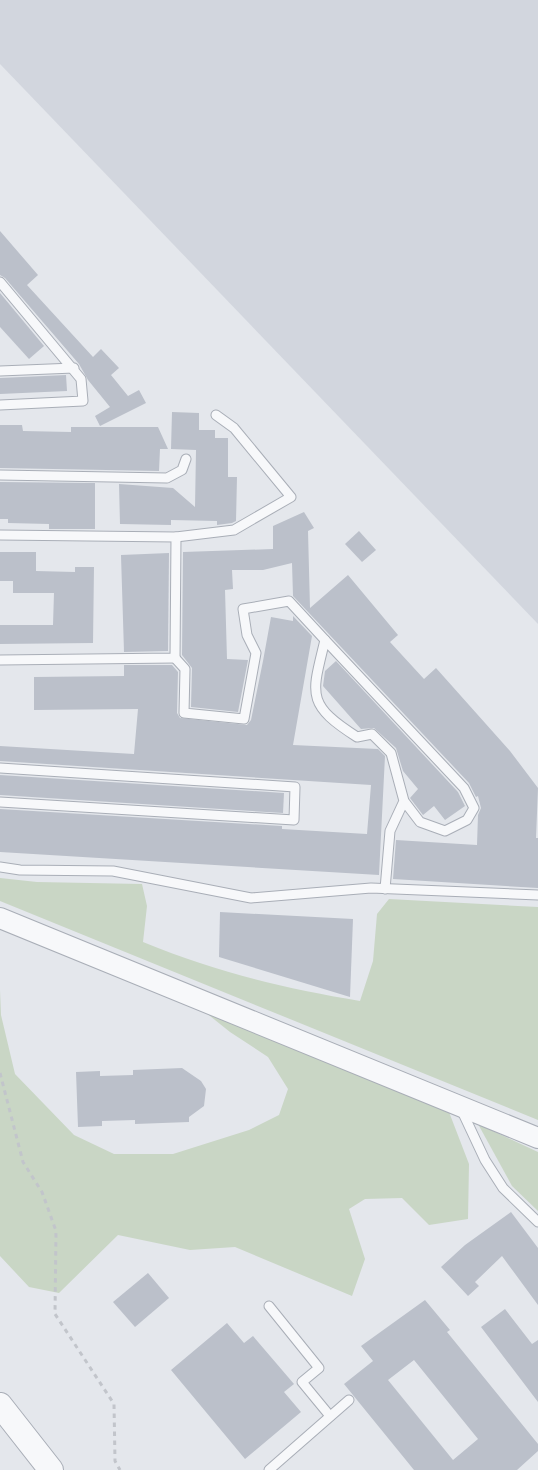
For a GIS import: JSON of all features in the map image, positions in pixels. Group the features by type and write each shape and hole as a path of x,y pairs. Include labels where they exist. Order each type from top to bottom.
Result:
{"street":[{"path":"0,918 538,1137"},
{"path":"0,1405 51,1470"}],"lane":[{"path":"0,282 74,368 81,379 82,401 0,405"},
{"path":"0,371 74,368"},
{"path":"0,535 176,537 234,530 291,497 234,428 216,415"},
{"path":"0,475 167,478 182,470 186,459"},
{"path":"176,537 176,658 184,669 184,713 244,719 256,653 247,635 243,609 289,601 464,788 474,808 467,820 445,831 420,822 405,801 391,753 372,734 357,737 329,719 316,696 314,684 325,640"},
{"path":"0,660 176,658"},
{"path":"0,768 295,787 294,820 0,802"},
{"path":"385,889 390,831 405,801"},
{"path":"0,867 20,870 113,871 251,898 385,889 538,895"},
{"path":"460,1106 485,1160 503,1188 538,1221"},
{"path":"268,1306 319,1368 302,1382 330,1416"},
{"path":"269,1470 350,1400"}],"path":[{"path":"0,1073 23,1162 42,1192 56,1231 55,1314 114,1404 115,1461 120,1470"}],"shaded area":[{"path":"0,0 538,0 538,624 0,64"}],"green space":[{"path":"0,878 37,882 142,884 147,906 143,942 170,953 250,978 303,991 360,1001 373,961 377,914 389,899 538,907 538,1120 0,901"},
{"path":"0,990 1,1015 15,1074 74,1135 114,1154 173,1154 249,1130 279,1115 288,1089 268,1057 230,1032 200,1008 449,1112 469,1164 468,1219 429,1225 402,1198 365,1199 349,1209 365,1259 352,1296 235,1247 190,1250 118,1235 59,1293 29,1287 0,1256"},
{"path":"478,1124 538,1152 538,1211 512,1186"}],"building":[{"path":"0,231 38,275 27,285 93,357 101,349 119,368 111,375 128,396 139,390 146,403 100,426 95,416 110,407 88,380 79,364 0,275"},
{"path":"0,293 44,346 29,359 0,327"},
{"path":"66,375 67,391 0,394 0,378"},
{"path":"172,412 199,413 199,430 215,430 215,438 228,438 228,477 237,477 236,521 217,525 217,521 171,520 171,525 120,524 119,484 173,488 195,507 196,450 171,449"},
{"path":"0,425 22,425 23,431 71,432 71,427 158,427 168,449 160,449 159,471 0,468"},
{"path":"0,482 95,483 95,529 49,529 49,524 8,523 8,519 0,519"},
{"path":"304,512 314,528 308,531 310,608 348,575 398,635 390,642 424,679 436,668 510,751 538,788 536,838 538,838 538,888 393,879 396,840 477,845 478,815 481,808 478,796 476,797 469,783 293,596 292,563 263,570 232,570 233,589 225,590 227,659 248,660 238,712 191,707 192,668 182,655 183,552 273,549 273,526"},
{"path":"359,531 376,550 362,562 345,544"},
{"path":"0,552 36,552 36,571 75,572 75,567 94,567 93,643 0,644 0,625 53,625 54,593 13,593 13,581 0,581"},
{"path":"169,553 168,651 124,652 121,555"},
{"path":"293,616 312,636 293,745 378,749 385,756 379,875 0,852 0,809 282,826 282,829 367,834 371,785 0,761 0,746 134,754 138,709 34,710 34,677 124,676 124,665 172,665 178,672 177,713 180,718 247,725 251,720 271,617 293,621"},
{"path":"336,661 458,792 465,806 445,820 434,806 423,815 410,798 418,789 403,771 396,748 374,728 361,729 323,686 325,671"},
{"path":"0,775 284,793 283,813 0,795"},
{"path":"220,912 353,919 350,997 219,957"},
{"path":"182,1068 201,1081 206,1089 204,1106 189,1117 189,1122 135,1124 135,1120 102,1121 102,1126 78,1127 76,1072 100,1071 100,1076 133,1075 133,1070"},
{"path":"511,1212 538,1248 538,1305 502,1256 475,1282 479,1286 468,1296 441,1267 465,1245"},
{"path":"148,1273 169,1298 135,1327 113,1302"},
{"path":"425,1300 450,1330 447,1332 538,1444 538,1451 517,1470 414,1470 344,1384 373,1361 361,1346","holes":["414,1360 478,1439 453,1460 388,1380"]},
{"path":"505,1309 532,1344 538,1340 538,1402 481,1327"},
{"path":"227,1323 244,1343 253,1336 294,1384 284,1392 301,1412 245,1459 171,1370"}]}
